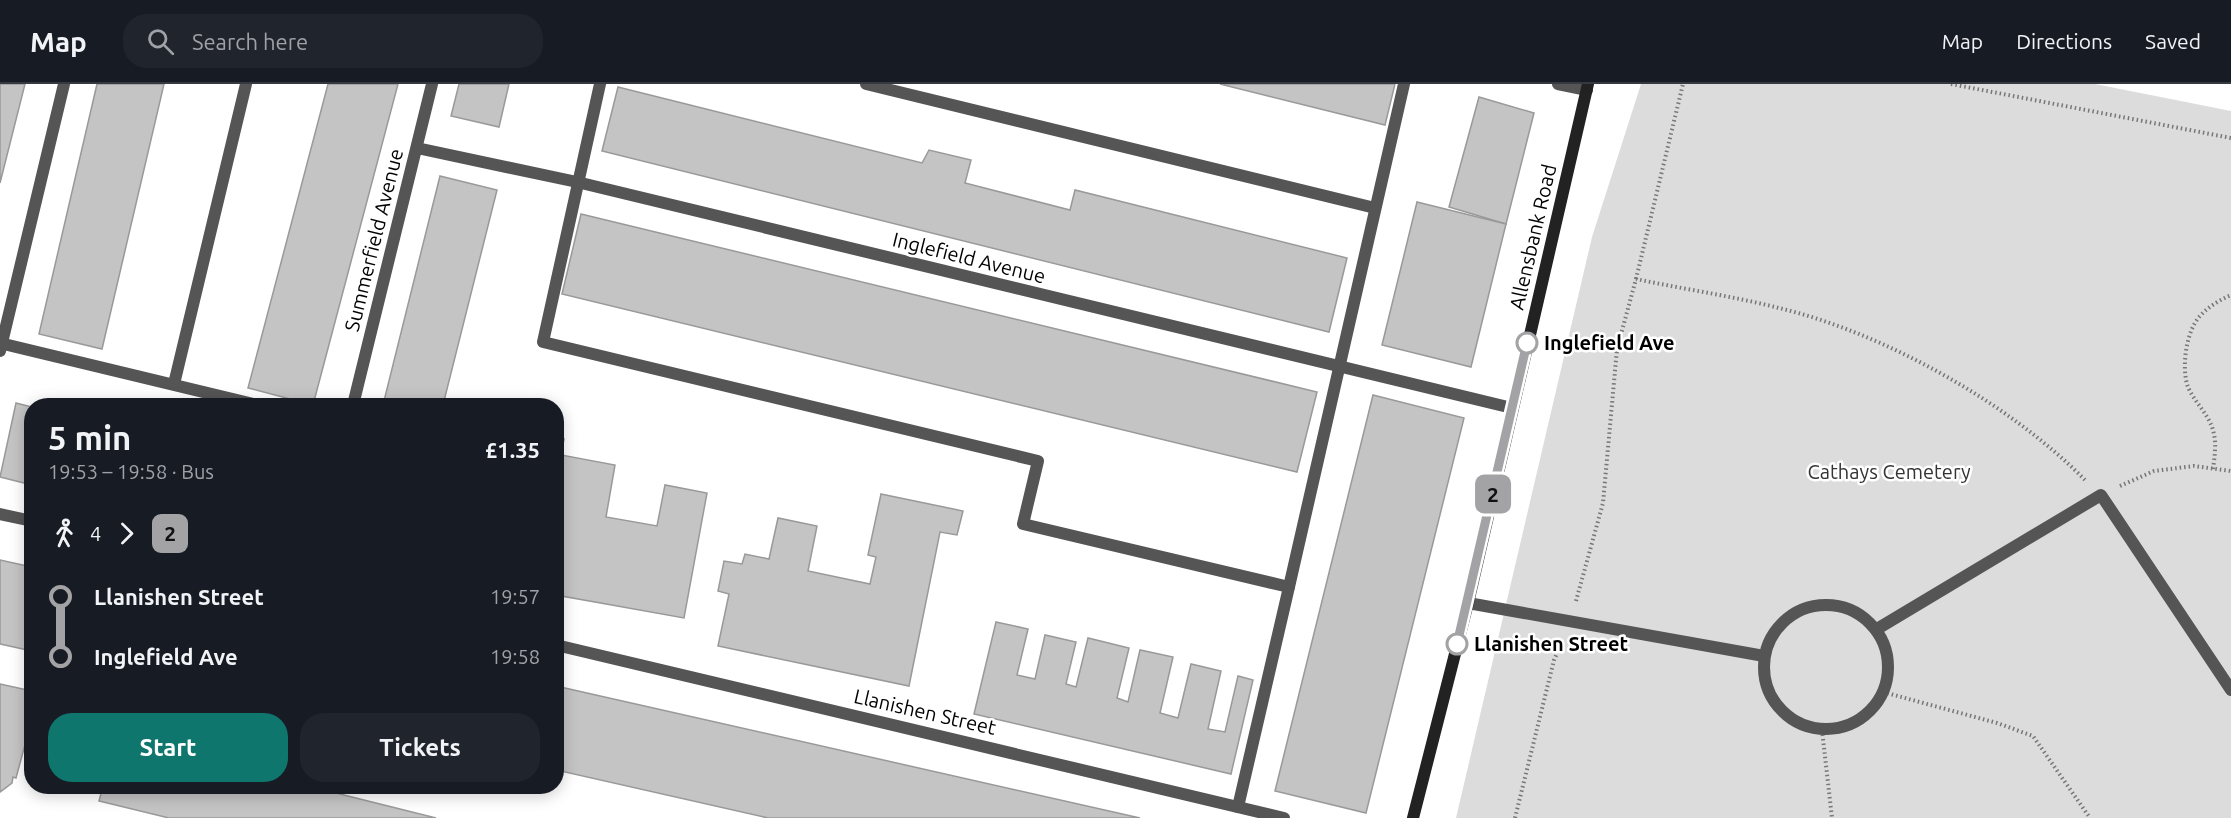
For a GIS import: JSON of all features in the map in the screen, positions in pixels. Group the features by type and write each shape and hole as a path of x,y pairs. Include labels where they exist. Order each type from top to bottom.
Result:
{"street":[{"path":"64,84 1,346 229,398"},
{"path":"174,384 246,84"},
{"name":"Summerfield Avenue","path":"355,398 432,84"},
{"path":"600,84 543,342 1038,460 1023,524 1289,587"},
{"path":"866,84 1375,208"},
{"path":"1238,807 1404,84"},
{"path":"1558,84 1588,87"},
{"name":"Allensbank Road","path":"1413,818 1468,603 1588,87"},
{"name":"Inglefield Avenue","path":"417,148 577,182 1512,408"},
{"path":"1876,629 2101,495 2231,690"},
{"path":"0,514 24,519"},
{"path":"1468,603 1764,656"},
{"path":"1831,604 1852,610 1876,629 1888,655 1889,671 1883,692 1876,704 1860,719 1844,727 1822,729 1806,726 1786,716 1767,690 1763,673 1764,656 1770,637 1784,620 1813,605 1831,604"},
{"name":"Llanishen Street","path":"564,647 1284,818"}],"path":[{"path":"1515,818 1554,660 1571,622 1603,503 1617,349 1683,84"},
{"path":"1951,84 2231,138"},
{"path":"1636,279 1781,308 1869,338 1979,394 2054,448 2101,495 2154,471 2194,466 2231,471"},
{"path":"2213,469 2216,444 2211,425 2187,384 2185,362 2188,342 2199,317 2219,300 2231,295"},
{"path":"1883,692 1996,723 2033,736 2090,818"},
{"path":"1822,729 1832,818"}],"green space":[{"name":"Cathays Cemetery","path":"1641,84 2095,84 2231,111 2231,818 1456,818 1592,237"}],"building":[{"path":"0,84 25,84 0,183"},
{"path":"97,84 164,84 102,349 39,334"},
{"path":"328,84 398,84 315,398 286,398 248,388"},
{"path":"459,84 509,84 499,127 451,116"},
{"path":"1220,84 1395,84 1385,125"},
{"path":"618,87 922,163 929,150 971,160 965,183 1070,210 1075,190 1347,258 1329,332 602,151"},
{"path":"1479,97 1534,113 1506,224 1449,207"},
{"path":"440,176 497,190 445,398 385,398"},
{"path":"1417,202 1506,224 1471,367 1382,345"},
{"path":"581,214 1317,392 1297,472 562,294"},
{"path":"1373,395 1464,418 1366,813 1275,791"},
{"path":"16,403 24,405 24,483 0,477"},
{"path":"564,456 615,465 606,517 657,526 665,485 707,493 684,618 564,596"},
{"path":"881,494 963,511 957,535 940,532 909,686 718,646 729,594 718,591 724,561 742,564 745,554 769,559 778,518 817,526 808,571 870,584 876,557 868,555"},
{"path":"0,560 24,565 24,649 0,644"},
{"path":"996,622 1028,629 1017,675 1035,679 1045,635 1076,642 1066,684 1076,687 1088,638 1129,648 1117,698 1128,702 1140,650 1173,657 1160,713 1178,718 1191,664 1221,671 1208,729 1225,732 1238,676 1253,680 1231,774 974,714"},
{"path":"0,684 24,689 24,748 16,778 13,777 12,783 0,792"},
{"path":"564,688 1140,818 768,818 564,772"},
{"path":"101,794 340,794 436,818 169,818 99,801"}],"bus line":[{"name":"2","path":"1457,644 1527,343"}],"place":[{"name":"Inglefield Ave","path":"1527,343"},
{"name":"Llanishen Street","path":"1457,644"}]}
